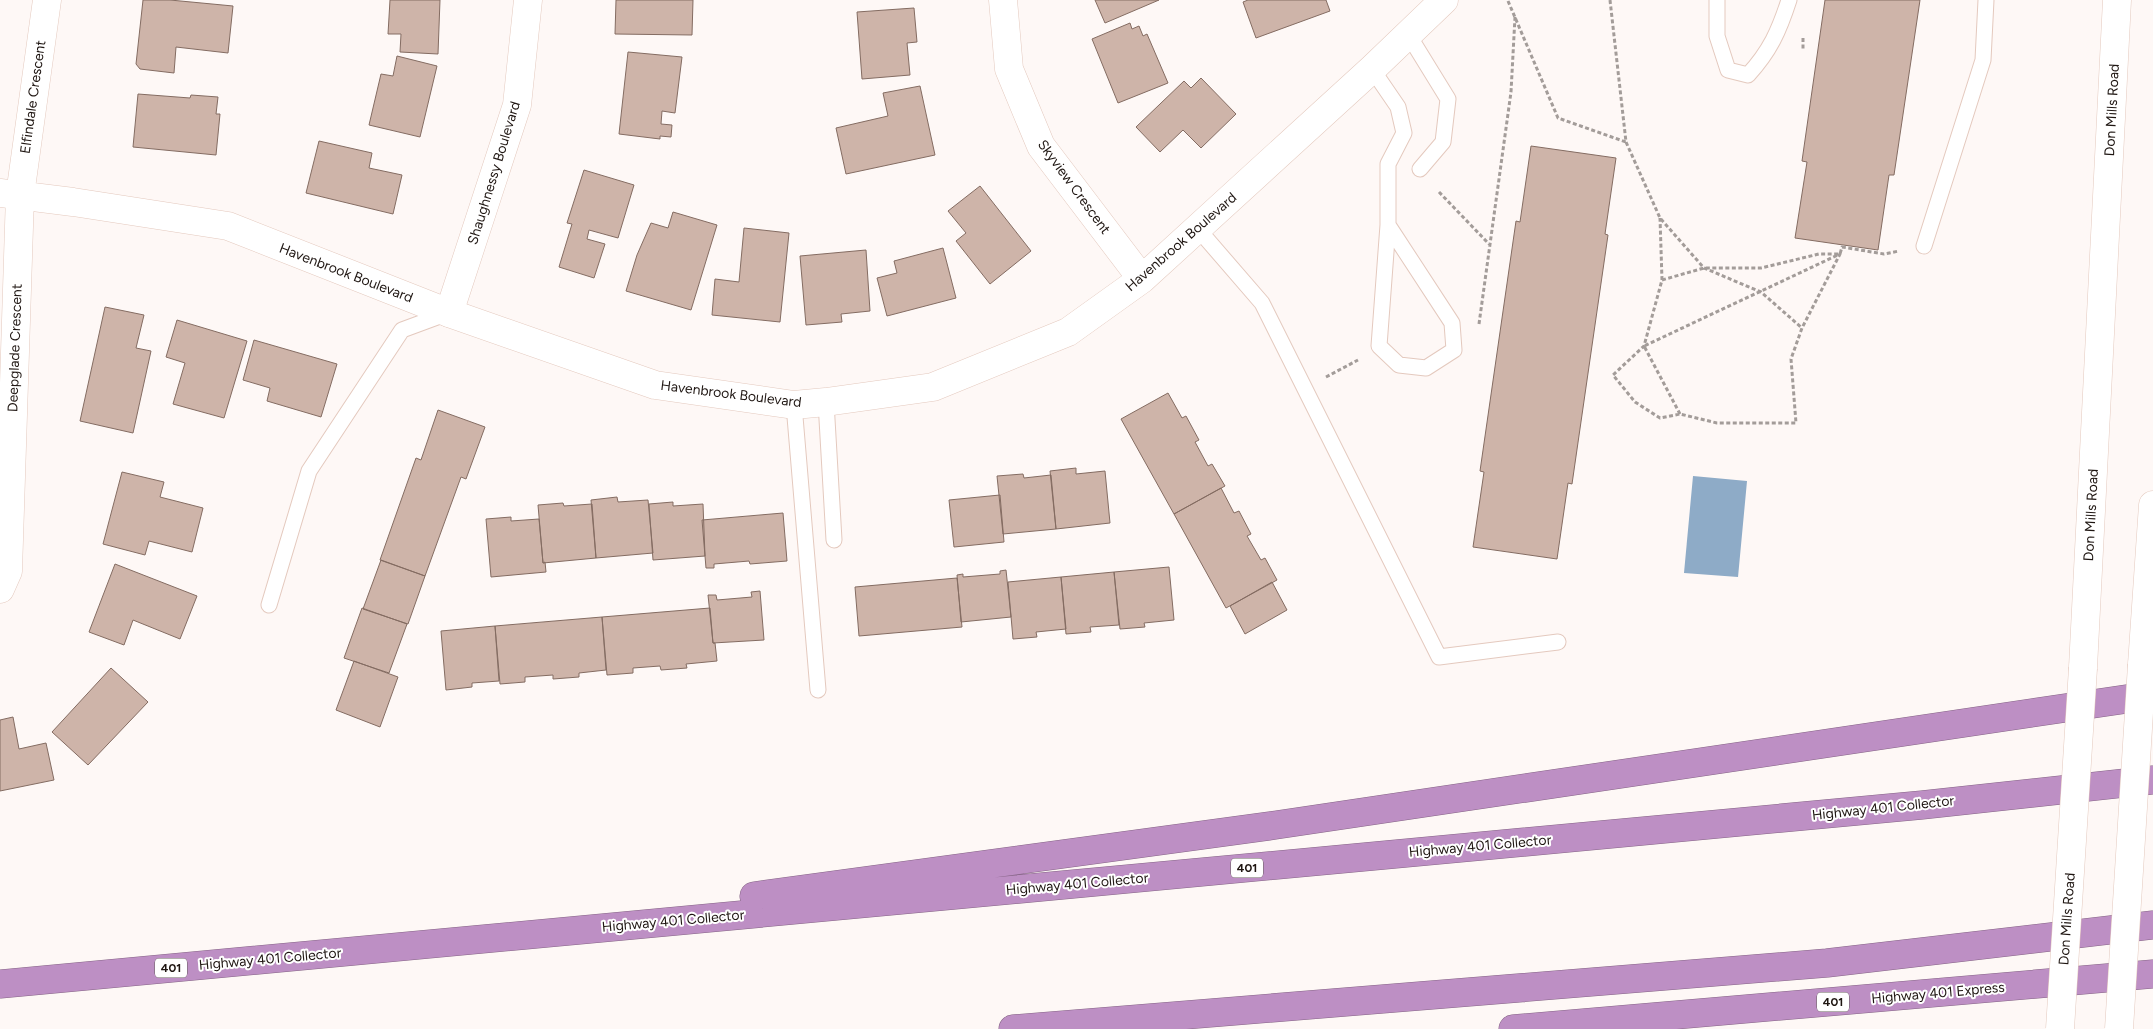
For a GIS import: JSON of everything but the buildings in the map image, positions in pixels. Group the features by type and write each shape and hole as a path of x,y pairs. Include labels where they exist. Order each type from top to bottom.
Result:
{"highway":[{"path":"341,952 1276,825 2153,695"},
{"name":"Highway 401 Collector","path":"0,984 1922,805 2153,780"},
{"path":"1013,1029 1826,963 2153,926"},
{"name":"Highway 401 Express","path":"1513,1029 2153,974"}],"street":[{"name":"Elfindale Crescent","path":"10,194 47,0"},
{"name":"Shaughnessy Boulevard","path":"449,312 517,105 528,0"},
{"name":"Skyview Crescent","path":"1003,0 1009,69 1041,146 1142,279"},
{"name":"Havenbrook Boulevard","path":"10,194 228,226 449,312 656,385 794,405 826,402 933,387 1068,332 1142,279 1372,69 1444,0"},
{"name":"Don Mills Road","path":"2060,1029 2083,668 2117,0"},
{"name":"Deepglade Crescent","path":"0,590 8,571 10,194"},
{"path":"2119,1029 2153,505"}],"lane":[{"path":"1717,0 1717,36 1728,70 1748,75 1764,58 1778,33 1789,0"},
{"path":"1924,246 1983,60 1986,0"},
{"path":"1408,34 1448,99 1443,142 1420,169"},
{"path":"1372,69 1398,108 1404,133 1388,164 1388,225 1379,346 1399,365 1426,368 1454,350 1452,323 1388,225"},
{"path":"1198,229 1262,303 1439,657 1558,642"},
{"path":"269,605 309,471 402,330 449,312"},
{"path":"826,402 834,540"},
{"path":"794,405 818,690"}],"path":[{"path":"1610,0 1626,142 1660,218 1704,268 1760,292 1802,328"},
{"path":"1508,1 1558,118 1626,142"},
{"path":"1454,350 1476,347 1511,92 1515,17"},
{"path":"1439,192 1490,245"},
{"path":"1660,218 1662,280 1644,346 1680,414"},
{"path":"1840,254 1644,346 1613,375 1635,402 1660,418 1680,414 1717,423 1796,423 1791,359 1802,328 1840,254 1842,247 1884,254"},
{"path":"1662,280 1704,268 1760,268 1819,254 1840,254"},
{"path":"1335,373 1348,365"}],"water":[{"path":"1693,476 1747,481 1738,577 1684,573"}]}
